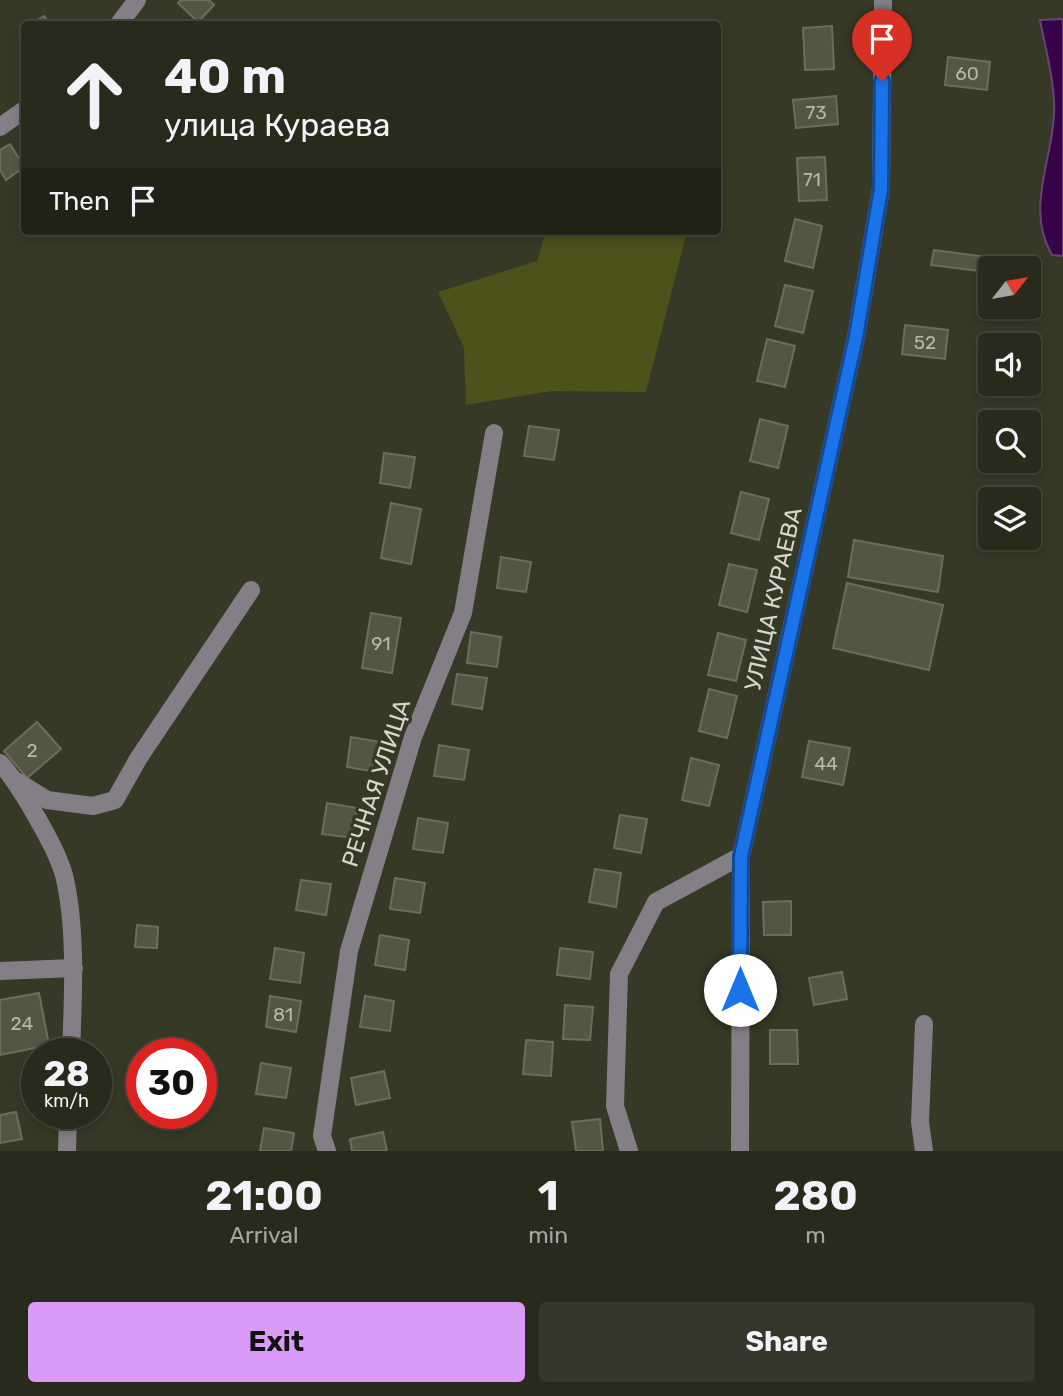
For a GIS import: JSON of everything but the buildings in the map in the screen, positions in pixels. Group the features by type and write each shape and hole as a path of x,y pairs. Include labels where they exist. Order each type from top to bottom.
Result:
{"street":[{"path":"121,21 136,0"},
{"name":"УЛИЦА КУРАЕВА","path":"740,1151 741,856 856,337 881,189 883,0"},
{"path":"0,127 21,112"},
{"name":"РЕЧНАЯ УЛИЦА","path":"327,1151 322,1136 349,951 413,737 463,613 495,433"},
{"path":"0,763 18,782 47,800 93,806 115,800 138,759 251,590"},
{"path":"18,782 64,874 74,968 72,1038"},
{"path":"629,1151 615,1106 619,974 656,902 741,856"},
{"path":"0,971 74,968"},
{"path":"924,1151 920,1122 925,1024"},
{"path":"67,1151 68,1129"}],"green space":[{"path":"545,235 686,235 646,392 552,391 466,405 464,348 438,292 537,261"}],"shaded area":[{"path":"1063,19 1063,256 1052,255 1040,218 1043,179 1054,121 1054,101 1040,20"}],"route":[{"path":"740,990 741,856 856,337 881,189 882,81"}]}
